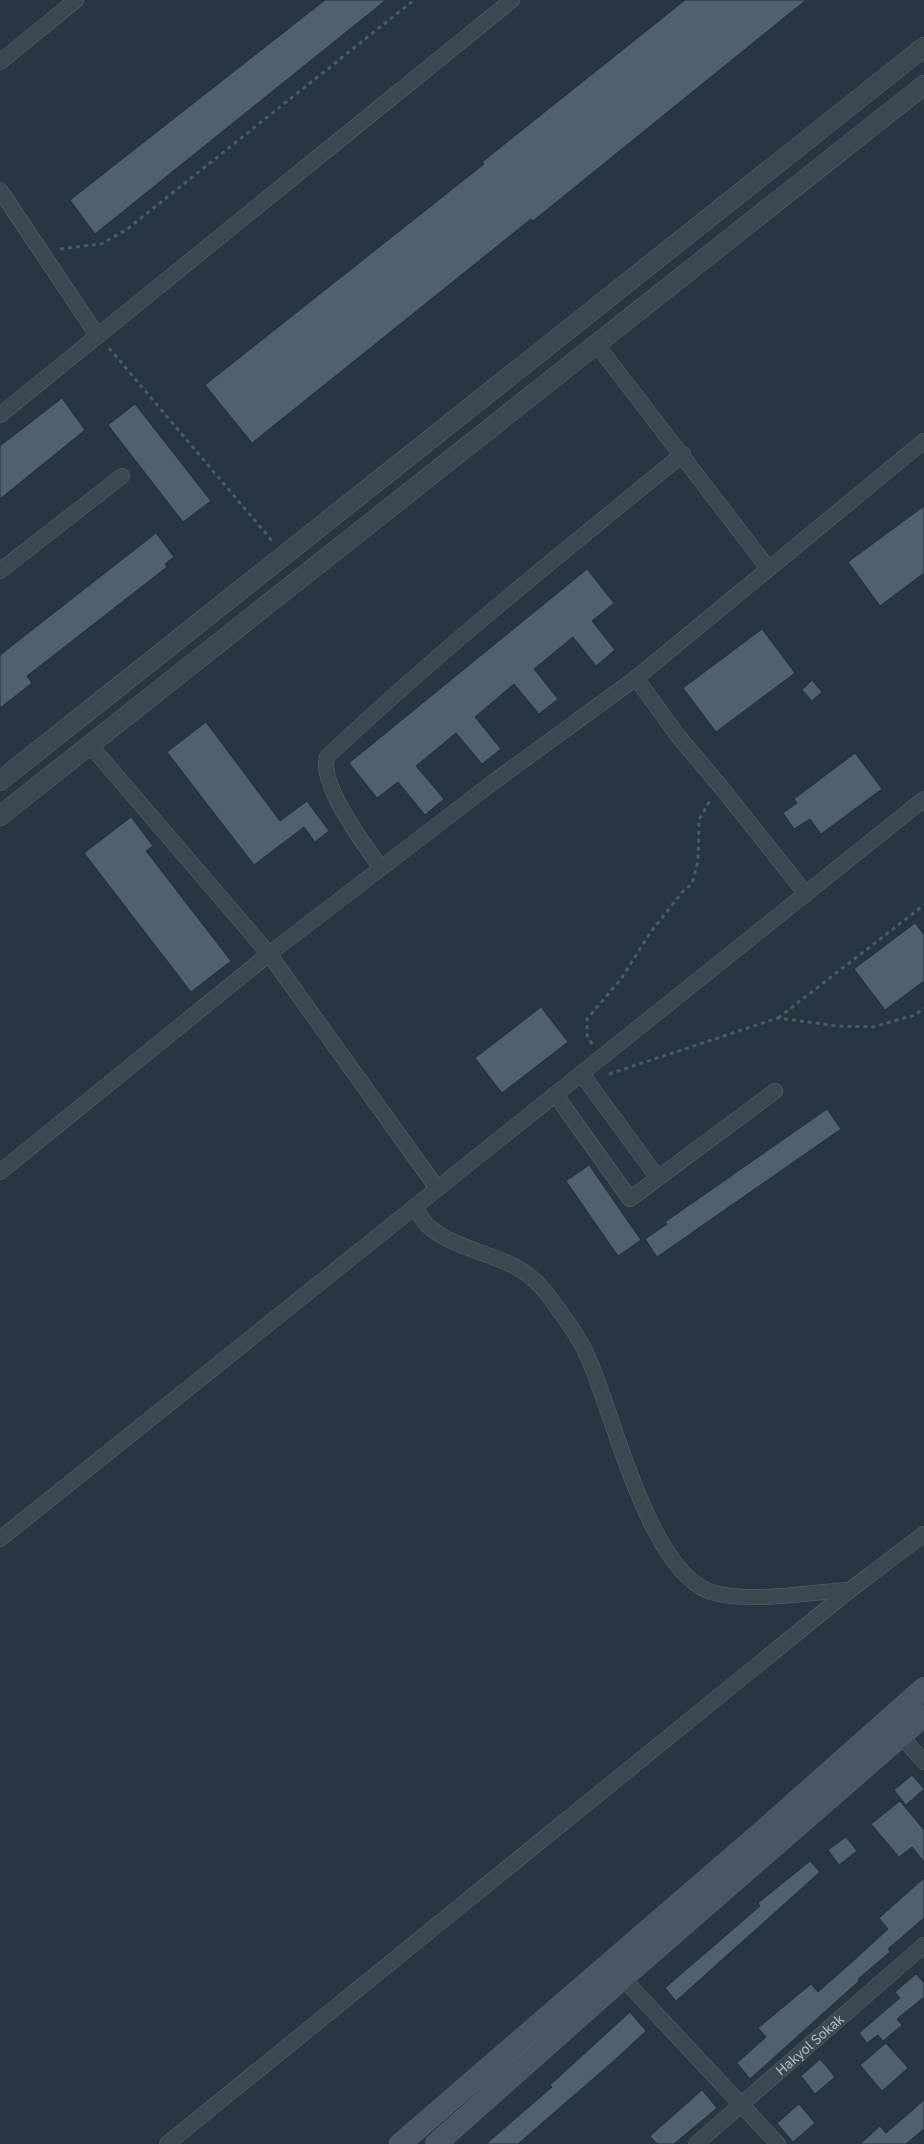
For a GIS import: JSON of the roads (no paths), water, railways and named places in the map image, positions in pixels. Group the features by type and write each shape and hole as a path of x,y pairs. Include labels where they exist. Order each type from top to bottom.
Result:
{"main road":[{"path":"400,2144 615,1971 894,1728 924,1688"},
{"path":"894,1728 924,1716"},
{"path":"436,2144 615,1971"}],"street":[{"path":"0,62 76,0"},
{"path":"0,415 512,0"},
{"path":"0,781 924,47"},
{"path":"0,816 598,345 924,85"},
{"path":"0,190 97,335"},
{"path":"598,345 683,454 768,568"},
{"path":"0,1172 269,954 492,783 636,678 924,441"},
{"path":"381,868 350,824 332,787 324,767 327,757 374,713 503,601 683,454"},
{"path":"0,571 122,476"},
{"path":"636,678 678,736 806,894"},
{"path":"90,745 269,954 437,1188"},
{"path":"0,1539 555,1094 584,1077 600,1058 924,799"},
{"path":"584,1077 658,1178"},
{"path":"555,1094 630,1199 775,1092"},
{"path":"415,1206 426,1225 464,1247 516,1265 541,1287 586,1352 650,1521 669,1556 697,1586 717,1594 757,1598 850,1590"},
{"path":"167,2144 850,1590 924,1534"},
{"path":"894,1728 924,1762"},
{"name":"Hakyol Sokak","path":"696,2144 924,1945"},
{"path":"615,1971 778,2144"}]}
